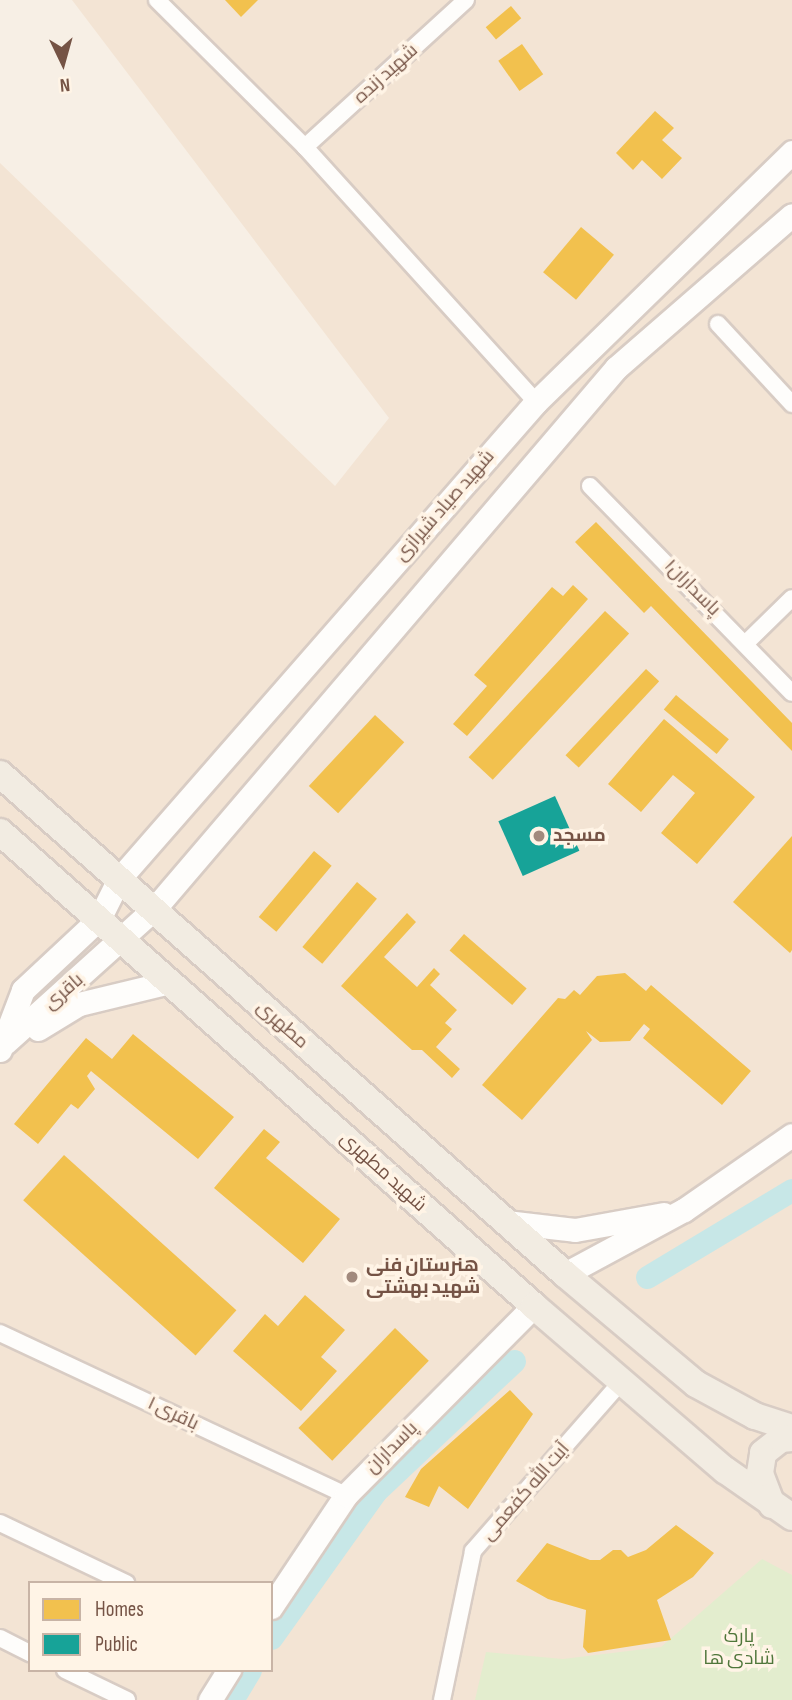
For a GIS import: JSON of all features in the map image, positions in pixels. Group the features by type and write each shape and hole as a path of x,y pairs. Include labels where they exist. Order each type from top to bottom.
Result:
{"main road":[{"name":"شهید صیاد شیرازی","path":"99,919 119,879 536,402 792,152"},
{"path":"155,908 616,368 792,215"},
{"name":"مطهری","path":"0,775 155,908 168,924 565,1274"},
{"name":"شهید مطهری","path":"0,832 534,1306 782,1511"},
{"name":"باقری","path":"1,1047 124,940 155,908"},
{"path":"1,1047 23,989 99,919"},
{"path":"1,1047 79,1004 170,982"},
{"path":"534,1306 565,1274 684,1210 792,1135"},
{"path":"506,1222 575,1230 684,1210"},
{"path":"565,1274 696,1384 755,1416 792,1428"},
{"name":"پاسداران","path":"273,1604 346,1495 534,1306"},
{"path":"782,1511 760,1473 763,1453 780,1438 792,1438"},
{"path":"210,1700 228,1672"}],"street":[{"path":"158,0 305,147 536,402"},
{"name":"شهید زنده","path":"305,147 467,0"},
{"path":"718,324 792,404"},
{"name":"پاسداران۱","path":"590,486 792,693"},
{"path":"746,643 792,598"},
{"name":"باقری ۱","path":"0,1333 346,1495"},
{"name":"آیت الله کفعمی","path":"442,1700 473,1551 622,1381"},
{"path":"0,1523 122,1581"},
{"path":"0,1638 28,1652"},
{"path":"69,1672 127,1700"}],"shaded area":[{"path":"72,0 792,0 792,1700 0,1700 0,163 335,486 389,418"}],"green space":[{"name":"پارک شادی ها","path":"762,1559 792,1575 792,1700 475,1700 486,1652 563,1659 661,1647"}],"building: Homes":[{"path":"225,0 258,0 241,17"},
{"path":"511,6 521,18 496,39 486,27"},
{"path":"522,44 543,74 519,91 498,61"},
{"path":"655,111 674,128 662,140 682,158 662,179 642,160 633,170 616,153"},
{"path":"581,227 614,255 576,300 543,272"},
{"path":"596,522 792,723 792,751 651,606 644,613 575,542"},
{"path":"573,585 588,599 467,736 453,724 487,686 474,675 552,587 563,596"},
{"path":"605,611 629,634 493,780 469,757"},
{"path":"646,669 659,681 579,768 566,755"},
{"path":"676,695 729,739 717,754 664,710"},
{"path":"375,715 404,742 338,813 309,786"},
{"path":"664,719 755,797 697,864 661,833 695,793 673,775 641,812 608,784"},
{"path":"792,836 792,950 790,953 733,902"},
{"path":"314,851 332,866 276,932 259,917"},
{"path":"357,882 377,899 322,964 302,947"},
{"path":"407,913 416,922 384,957 417,987 434,968 440,974 430,985 457,1010 445,1023 452,1029 436,1047 460,1069 452,1078 422,1050 412,1050 341,986"},
{"path":"464,934 527,988 512,1005 450,951"},
{"path":"625,973 646,991 651,985 751,1071 722,1105 643,1038 650,1029 644,1024 630,1041 600,1042 586,1031 592,1040 522,1120 482,1085 558,998 565,999 574,990 580,995 597,976"},
{"path":"133,1034 234,1117 198,1159 91,1071 87,1076 95,1089 78,1109 71,1104 38,1144 14,1124 86,1038 112,1059"},
{"path":"264,1129 280,1142 266,1158 340,1219 303,1263 214,1188"},
{"path":"64,1155 236,1310 196,1356 23,1200"},
{"path":"305,1295 345,1330 321,1357 337,1371 301,1411 233,1351 265,1314 278,1326"},
{"path":"395,1328 429,1361 332,1461 298,1428"},
{"path":"510,1390 533,1414 468,1509 439,1486 429,1507 405,1497 421,1469"},
{"path":"676,1525 714,1553 693,1577 657,1600 671,1640 588,1653 583,1647 586,1610 548,1599 516,1581 547,1543 590,1560 600,1560 613,1550 621,1550 628,1557 646,1550"}],"building: Public":[{"name":"مسجد","path":"555,796 579,851 523,876 498,821"}],"waterway":[{"path":"647,1277 792,1190"},
{"path":"273,1635 375,1492 514,1361"},
{"path":"232,1700 249,1672"}],"place":[{"name":"مسجد","path":"539,836"},
{"name":"هنرستان فنی شهید بهشتی","path":"352,1277"}]}
